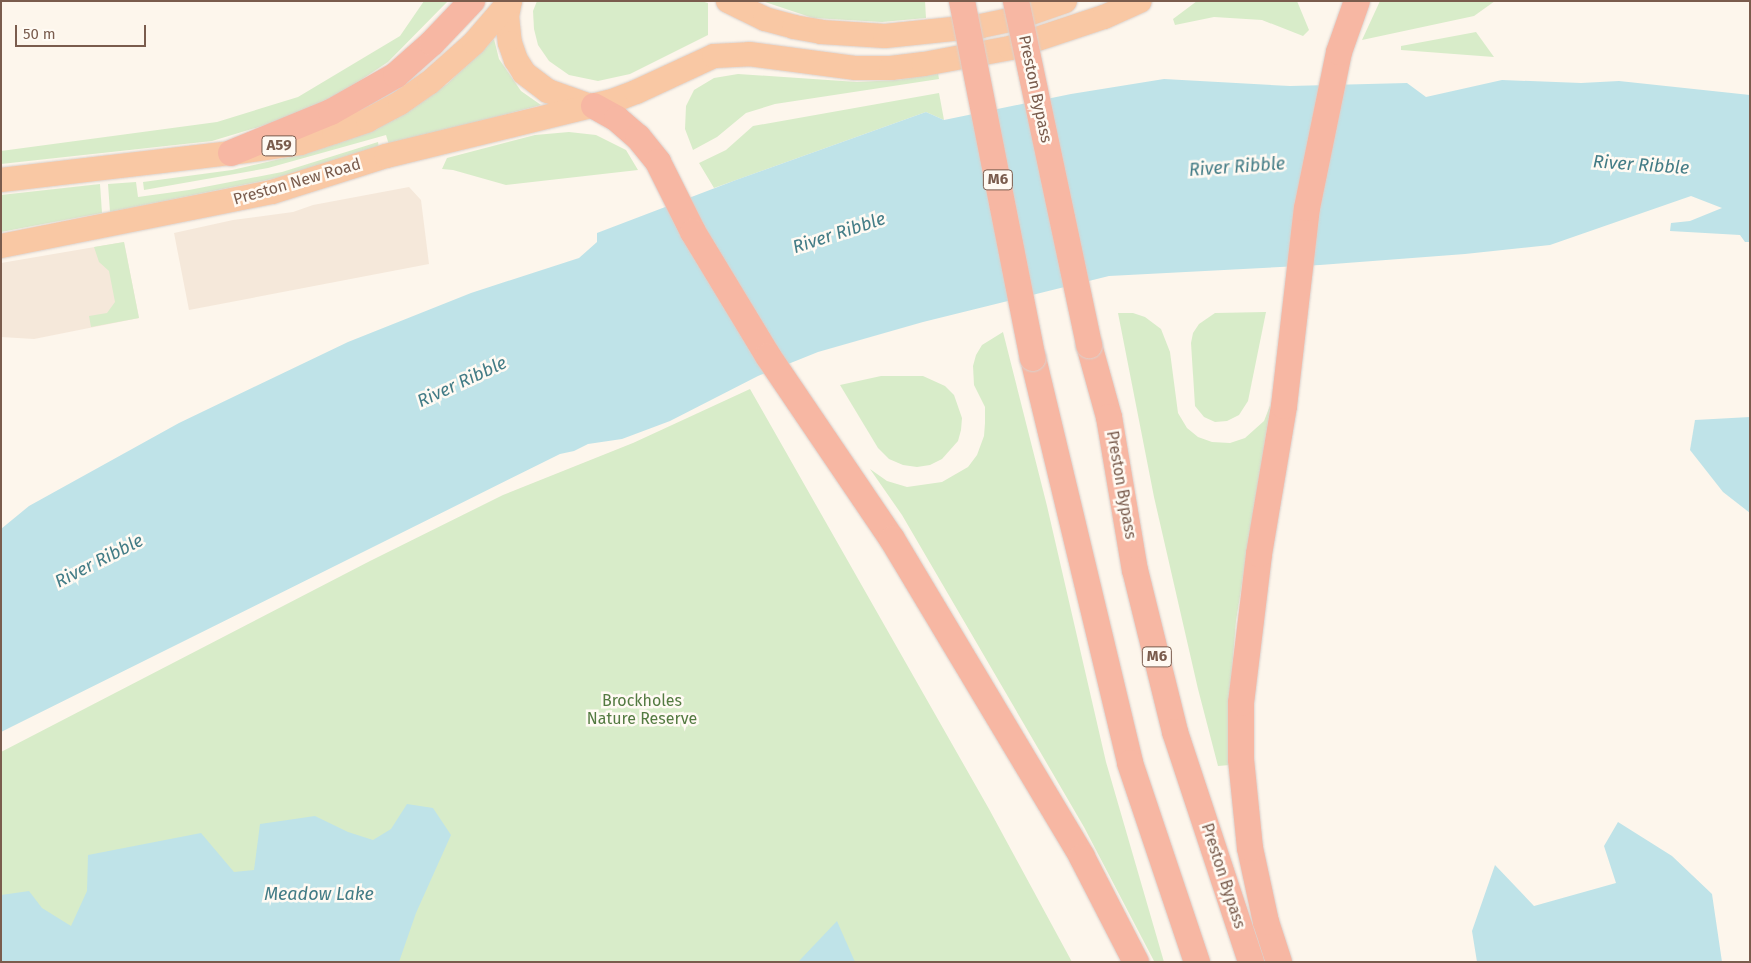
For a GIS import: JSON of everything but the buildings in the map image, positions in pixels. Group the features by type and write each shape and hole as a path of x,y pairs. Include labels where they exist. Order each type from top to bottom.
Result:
{"highway":[{"path":"231,153 332,112 396,75 432,43 472,1"},
{"path":"510,1 507,16 510,43 516,60 524,73 548,91 592,106 617,119 638,137 658,162 693,232 768,356 898,547 1082,857 1136,962"},
{"name":"A59","path":"1,180 300,143 368,120 400,103 450,65 510,1"},
{"path":"728,1 765,18 794,27 821,32 885,36 981,26 1014,19 1065,1"},
{"name":"M6","path":"962,1 1033,358 1130,763 1198,962"},
{"name":"Preston Bypass","path":"1016,1 1089,345 1109,417 1136,570 1175,732 1251,962"},
{"name":"Preston New Road","path":"1,246 272,192 386,156 592,106 636,92 714,56 749,54 856,68 891,68 924,64 1010,48 1104,17 1140,1"},
{"path":"1279,962 1266,922 1250,848 1241,759 1241,703 1258,564 1284,406 1308,208 1321,131 1338,52 1355,5"}],"shaded area":[{"path":"409,187 421,200 429,264 189,310 174,233 233,220 293,212 313,205"},
{"path":"124,242 139,318 34,339 1,337 1,263"}],"green space":[{"path":"424,1 448,1 388,62 332,99 272,123 212,141 1,164 1,151 217,122 298,97 400,36"},
{"path":"537,1 701,1 708,3 708,35 630,74 598,81 569,75 549,61 538,45 534,29 533,11"},
{"path":"762,1 925,1 926,18 882,22 813,18"},
{"path":"1197,1 1297,1 1309,30 1303,36 1262,20 1214,17 1175,25 1173,19"},
{"path":"1380,1 1495,1 1474,16 1362,40"},
{"path":"1476,32 1494,57 1401,50 1401,46"},
{"path":"494,39 499,59 521,91 541,105 389,145 386,135 268,168 144,190 143,182 232,170 293,156 337,143 415,107 447,84"},
{"path":"938,73 939,79 775,104 746,113 717,137 693,150 685,129 686,106 694,90 714,78 738,74 857,82 897,80"},
{"path":"939,93 944,120 926,112 714,188 699,163 726,150 753,126"},
{"path":"569,132 596,135 626,150 638,170 506,185 453,170 442,169 447,158 535,135"},
{"path":"378,142 379,148 287,176 110,212 108,184 136,182 138,197 189,190 282,172"},
{"path":"100,184 102,213 1,232 1,195"},
{"path":"124,242 139,318 91,327 89,316 107,313 115,302 109,271 99,262 94,247"},
{"path":"1266,312 1248,401 1239,415 1227,421 1215,422 1204,417 1195,406 1191,343 1193,333 1199,324 1215,313"},
{"path":"1118,313 1133,313 1145,317 1161,329 1170,352 1178,413 1187,428 1198,437 1212,442 1230,443 1245,438 1264,421 1271,403 1236,621 1229,708 1230,765 1218,766 1198,689 1154,497"},
{"path":"1003,332 1047,506 1106,762 1164,962 1154,961 1084,827 902,515 870,469 887,481 907,487 942,482 968,467 977,455 984,436 985,423 985,407 974,385 973,366 976,355 982,345"},
{"path":"881,376 923,376 945,386 954,395 962,418 961,430 958,441 942,459 930,465 917,467 903,465 889,459 878,448 840,385"},
{"name":"Brockholes Nature Reserve","path":"750,389 989,809 1072,962 1,962 1,752 370,561 503,495 633,443"}],"water":[{"name":"River Ribble","path":"1164,79 1290,86 1407,83 1426,97 1502,80 1581,83 1619,81 1750,95 1750,242 1745,242 1740,235 1670,231 1671,223 1690,221 1722,208 1691,196 1550,245 1465,254 1320,265 1109,276 923,322 818,352 758,376 670,421 622,439 588,444 574,451 560,454 1,732 1,529 29,506 179,423 348,342 471,293 579,258 597,242 597,233 736,180 926,112 944,120 1071,94"},
{"path":"1750,417 1750,513 1723,492 1690,450 1695,420"},
{"name":"Meadow Lake","path":"407,804 433,808 451,835 416,913 399,962 1,962 1,895 29,891 42,908 71,926 87,891 88,855 201,833 234,872 254,870 260,824 315,816 348,832 373,840 391,829"},
{"path":"1618,822 1672,856 1712,894 1722,962 1477,962 1472,931 1495,865 1534,906 1616,883 1604,846"},
{"path":"837,921 855,962 798,962"}]}
